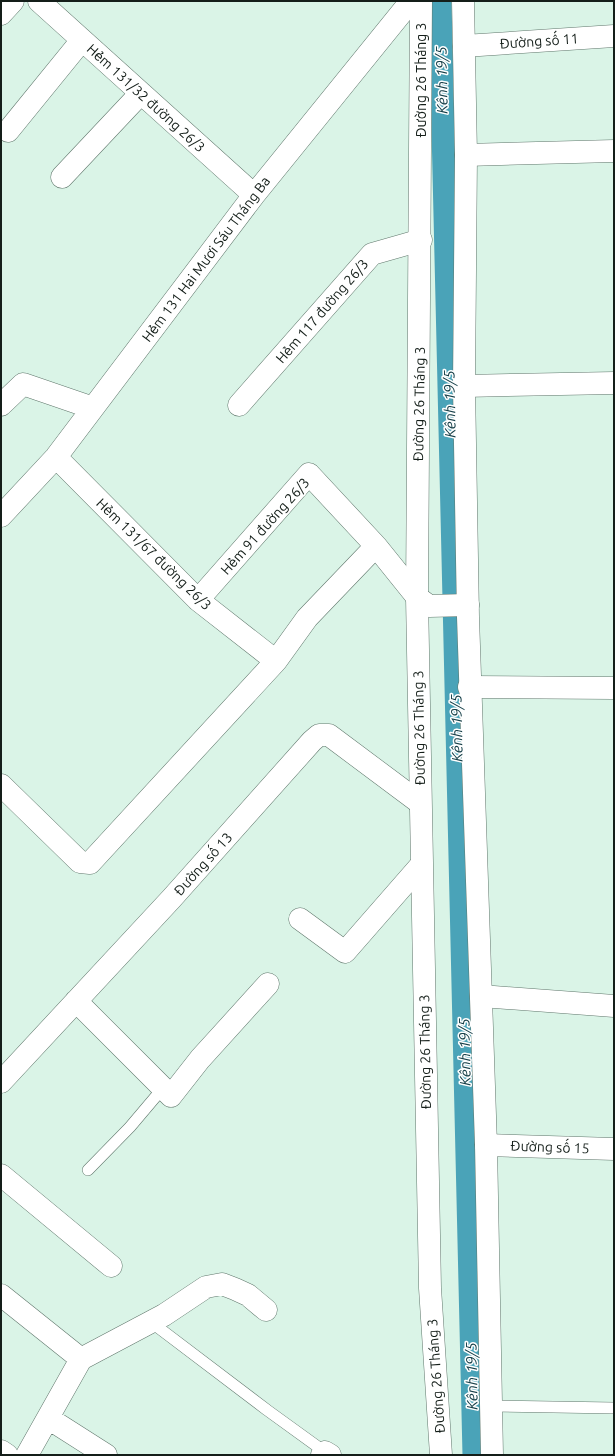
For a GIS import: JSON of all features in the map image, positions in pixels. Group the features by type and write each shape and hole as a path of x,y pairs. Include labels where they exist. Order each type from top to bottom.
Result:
{"street":[{"path":"1,14 13,1"},
{"name":"Hẻm 131/32 đường 26/3","path":"39,1 254,195"},
{"name":"Hẻm 131 Hai Mươi Sáu Tháng Ba","path":"1,516 56,457 254,195 411,1"},
{"name":"Đường 26 Tháng 3","path":"422,1 421,240 423,601 420,803 430,1288 441,1455"},
{"path":"463,1 466,155 463,605 469,686 481,996 486,1145 492,1455"},
{"name":"Đường số 11","path":"464,46 614,36"},
{"path":"8,131 82,40"},
{"path":"62,177 141,93"},
{"path":"466,155 614,151"},
{"name":"Hẻm 117 đường 26/3","path":"239,405 372,254 421,240"},
{"path":"1,405 22,384 93,408"},
{"path":"464,386 614,384"},
{"name":"Hẻm 131/67 đường 26/3","path":"56,457 198,600 276,661"},
{"name":"Hẻm 91 đường 26/3","path":"198,600 309,474 376,546 423,601"},
{"path":"1,785 80,862 90,863 276,661 307,618 376,546"},
{"path":"423,601 463,605"},
{"path":"469,686 614,688"},
{"name":"Đường số 13","path":"1,1082 172,898 319,735 329,734 420,803"},
{"path":"300,919 345,952 422,865"},
{"path":"76,1001 167,1092 206,1053 268,984"},
{"path":"481,996 614,1006"},
{"name":"Đường số 15","path":"486,1145 614,1149"},
{"path":"1,1175 111,1266"},
{"path":"27,1455 82,1359 151,1322 206,1287 222,1284 248,1295 266,1310"},
{"path":"1,1295 82,1359"},
{"path":"48,1418 106,1455"},
{"path":"1,1450 7,1455"}],"lane":[{"path":"88,1170 130,1126 167,1092"},
{"path":"151,1322 326,1454"},
{"path":"491,1406 614,1408"}],"waterway":[{"name":"Kênh 19/5","path":"440,1 474,1455"}]}
